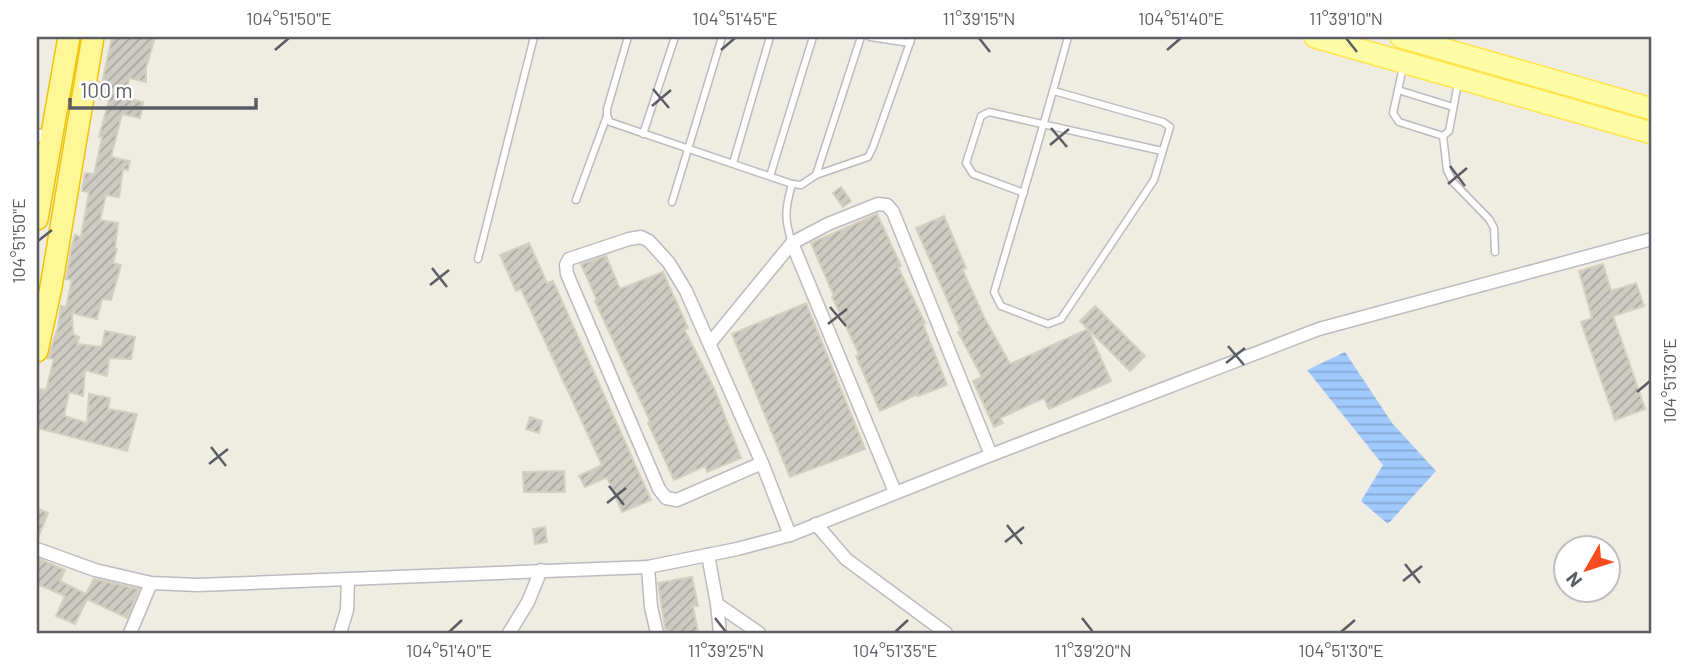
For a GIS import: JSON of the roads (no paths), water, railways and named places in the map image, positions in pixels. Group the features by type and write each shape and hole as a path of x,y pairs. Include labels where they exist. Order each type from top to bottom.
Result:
{"highway":[{"path":"37,219 44,137 69,37"},
{"path":"37,351 93,37"}],"main road":[{"path":"1315,37 1344,41 1404,62 1652,133"},
{"path":"1401,37 1652,109"}],"street":[{"path":"710,343 792,243 878,204 887,205 893,212 991,454"},
{"path":"762,463 677,500 666,498 659,489 567,274 566,265 569,260 641,237 649,241 668,262 687,291 762,463 790,535"},
{"path":"37,549 95,570 151,583 198,585 648,568 790,535 991,454 1319,329 1652,239"},
{"path":"792,243 895,492"},
{"path":"816,524 846,559 946,633"},
{"path":"708,555 720,633"},
{"path":"648,568 651,607 657,633"},
{"path":"509,633 528,602 541,570"},
{"path":"340,633 347,610 348,579"},
{"path":"130,633 151,583"},
{"path":"717,604 759,633"},
{"path":"732,633 739,619"}],"lane":[{"path":"478,259 534,37"},
{"path":"576,200 607,116 628,37"},
{"path":"643,134 675,37"},
{"path":"672,202 722,37"},
{"path":"733,163 770,37"},
{"path":"770,176 813,37"},
{"path":"816,175 861,37"},
{"path":"607,116 610,122 643,134 801,185 816,175 868,158 911,40 870,37"},
{"path":"1054,91 1168,124 1170,127 1154,180 1061,319 1048,324 1001,306 994,292 1068,37"},
{"path":"1404,62 1393,113 1399,122 1443,136"},
{"path":"1443,136 1449,131 1459,77"},
{"path":"1398,90 1453,107"},
{"path":"1024,193 973,174 966,163 981,116 989,112 1162,151"},
{"path":"1443,136 1447,170 1453,182 1489,219 1493,228 1495,251"},
{"path":"792,184 785,208 785,221 792,243"}],"water":[{"path":"1345,352 1392,423 1436,471 1388,524 1361,501 1383,465 1307,370"}]}
